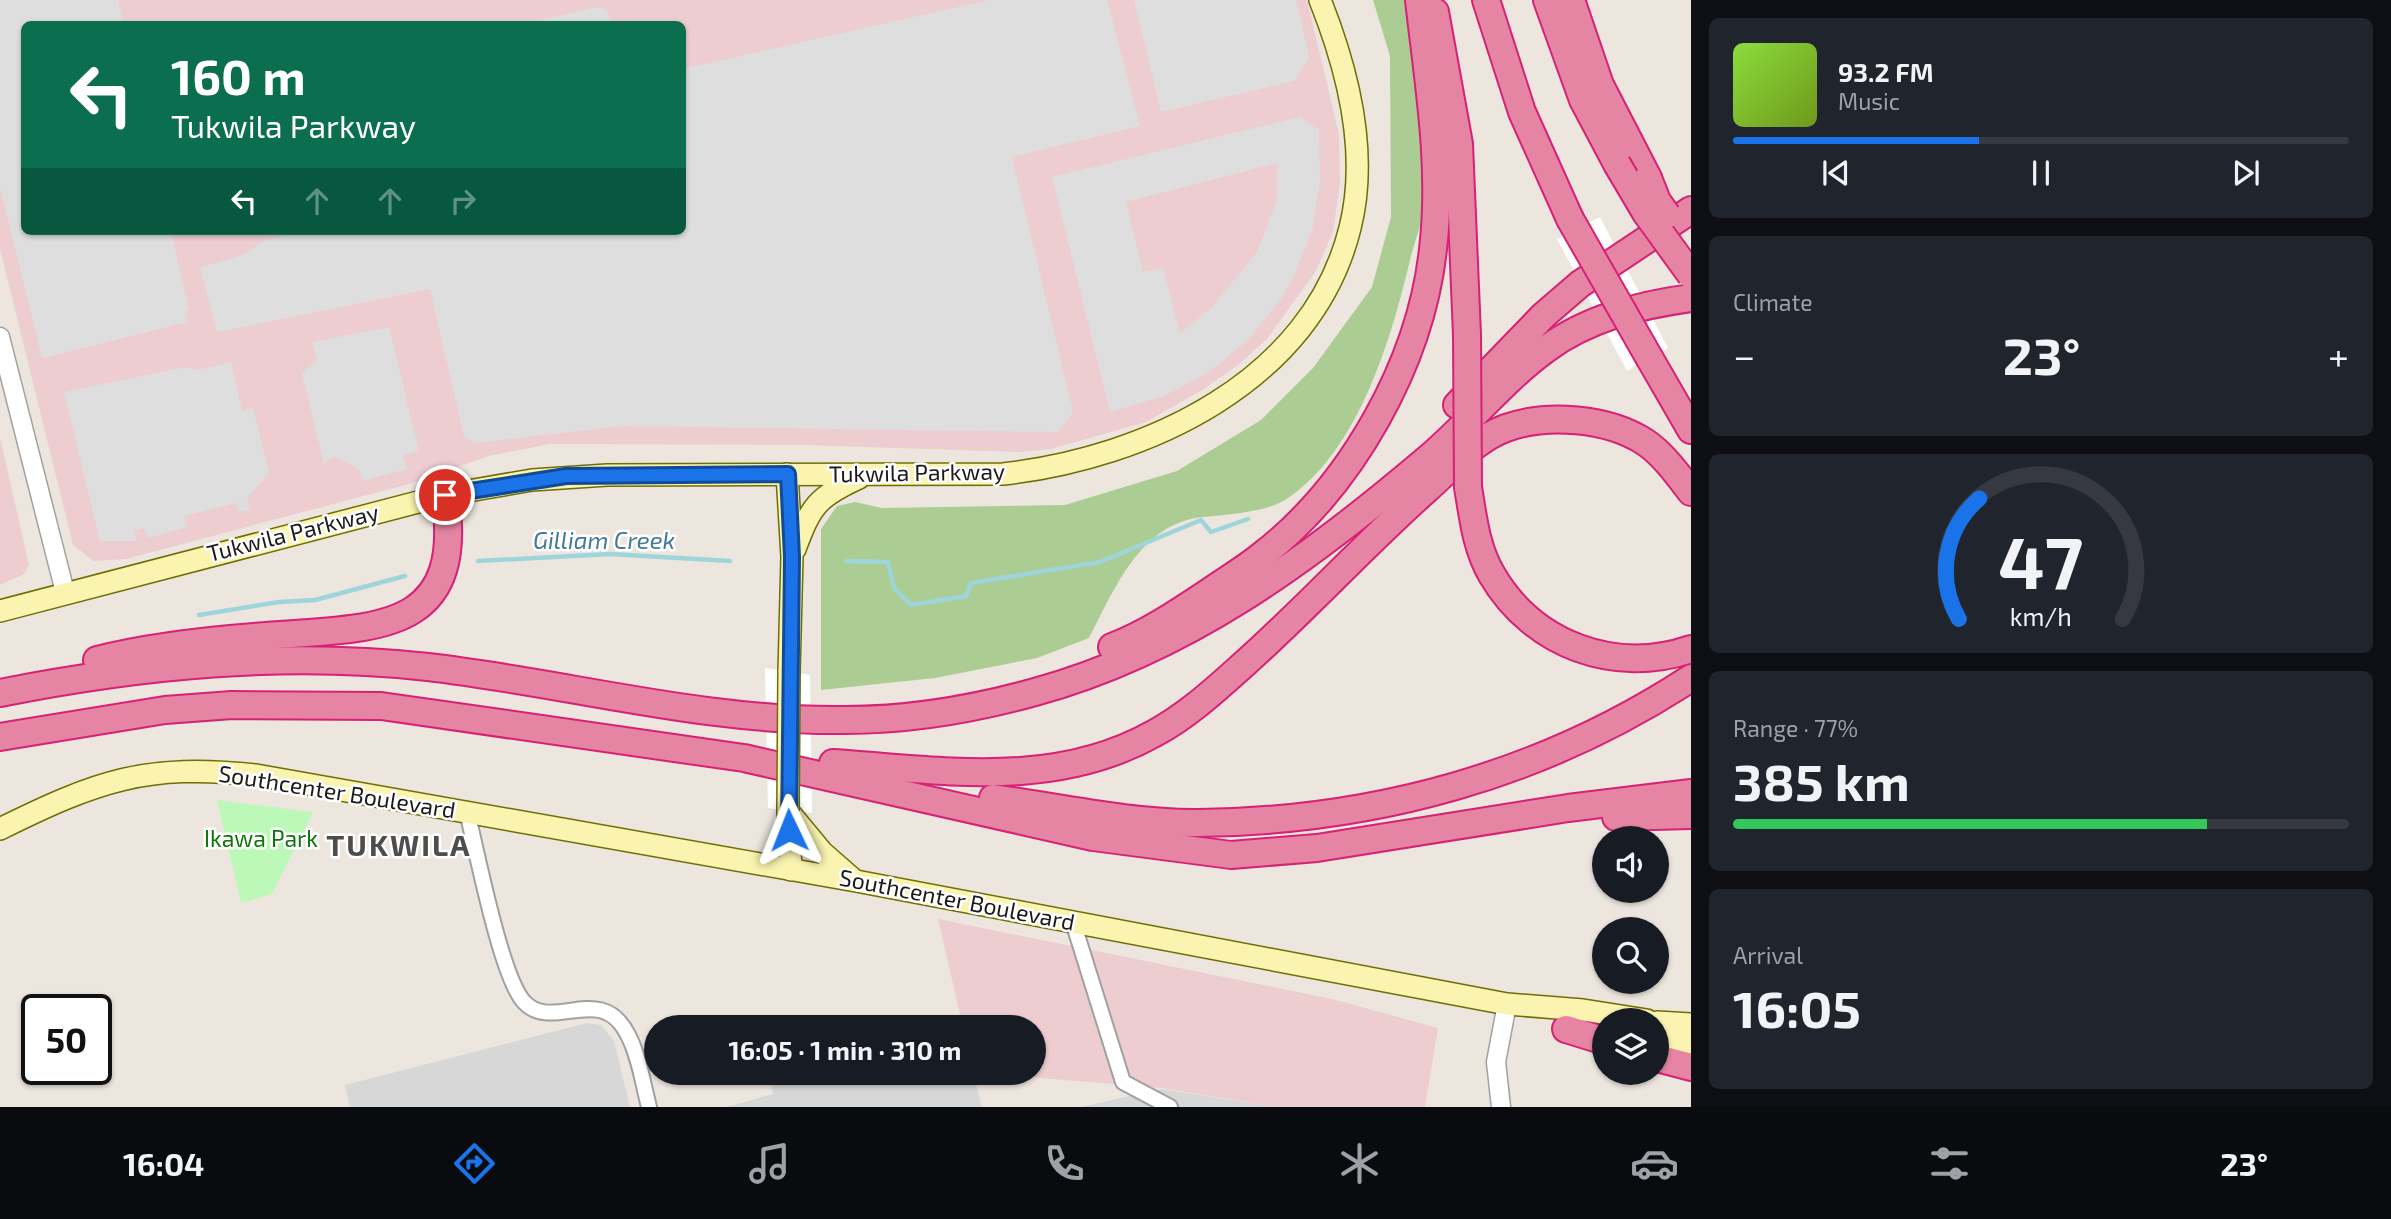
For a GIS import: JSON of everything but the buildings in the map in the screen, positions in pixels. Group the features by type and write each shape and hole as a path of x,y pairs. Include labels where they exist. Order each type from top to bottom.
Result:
{"highway":[{"path":"792,719 969,691 1046,671 1131,640 1262,555 1306,515 1346,467 1399,378 1422,312 1433,249 1436,198 1419,0"},
{"path":"1432,0 1460,144 1468,335 1468,487 1475,530 1491,574 1517,608 1534,624 1557,640 1602,657 1649,659 1691,649"},
{"path":"1486,0 1522,112 1570,219 1691,430"},
{"path":"1547,0 1583,100 1646,213 1691,275"},
{"path":"1572,0 1600,85 1657,201 1691,247"},
{"path":"1345,524 1544,315 1580,284 1691,210"},
{"path":"0,693 131,670 259,659 427,667 623,699 792,719 846,720 949,711 1034,692 1076,680 1156,647 1235,605 1277,578 1426,460 1553,344 1604,318 1645,306 1691,298"},
{"path":"744,758 1005,774 1058,767 1103,755 1154,734 1200,703 1268,643 1397,516 1485,439 1506,428 1529,423 1575,421 1624,431 1646,442 1691,492"},
{"path":"0,686 128,652 227,639 369,627 405,615 429,595 446,566 450,527 445,495"},
{"path":"0,737 165,710 232,705 347,705 464,715 1095,813 1196,823 1309,818 1377,807 1506,772 1648,706 1691,678"},
{"path":"818,772 1093,837 1231,855 1317,848 1472,826 1568,808 1691,793"},
{"path":"1472,826 1691,815"},
{"path":"1566,1029 1592,1037"},
{"path":"1669,1061 1691,1067"}],"main road":[{"path":"1320,0 1338,44"},
{"path":"1336,0 1338,44"},
{"name":"Tukwila Parkway","path":"0,611 445,495 566,476 1016,472 1042,469 1136,444 1180,425 1221,400 1257,371 1308,317 1325,290 1350,228 1357,173 1352,116 1338,44"},
{"path":"788,474 792,557 788,811 792,870"},
{"path":"792,557 808,514 818,500 866,474"},
{"name":"Southcenter Boulevard","path":"0,829 104,783 175,771 256,775 856,881 1507,1004 1592,1011"},
{"path":"788,811 822,852 856,881"},
{"name":"Southcenter Boulevard","path":"1507,1004 1566,1029 1592,1032"},
{"path":"1669,1023 1691,1024"},
{"path":"1669,1042 1691,1043"}],"street":[{"path":"0,337 65,592"},
{"path":"467,812 503,951 519,995 530,1007 546,1013 595,1008 615,1018 633,1046 649,1107"},
{"path":"1073,922 1123,1082 1170,1107"},
{"path":"1501,1107 1496,1062 1507,1004"}],"shaded area":[{"path":"0,0 1307,0 1339,134 1340,183 1333,232 1316,271 1267,339 1238,365 1202,390 1146,422 1051,449 1020,452 805,445 549,444 489,456 409,484 126,559 94,561 73,545 0,249"},
{"path":"0,0 118,0 122,21 21,21 21,235 172,235 189,310 185,311 188,322 42,358 0,187"},
{"path":"989,0 1107,0 1140,126 1012,157 1073,412 1058,432 623,426 474,443 464,437 430,289 217,332 200,267 241,256 264,241 286,235 686,235 686,68"},
{"path":"1134,0 1296,0 1309,57 1294,81 1161,112"},
{"path":"599,7 607,11 611,21 536,21"},
{"path":"1300,117 1319,130 1320,181 1312,231 1293,278 1280,300 1248,340 1209,372 1164,396 1110,412 1052,177","holes":["1277,163 1277,200 1257,252 1212,307 1180,333 1163,268 1143,272 1126,202"]},
{"path":"389,327 419,451 403,455 407,469 362,481 359,469 334,456 324,464 302,373 317,360 312,342"},
{"path":"231,362 242,411 253,408 269,473 247,498 250,510 239,512 236,503 184,516 187,527 148,538 144,528 134,531 137,541 100,541 64,392 185,367 197,370"},
{"path":"0,438 29,565 24,574 0,585"},
{"path":"938,919 1332,999 1438,1028 1425,1107 1276,1107 1162,1088 1046,1078 1046,1015 960,1015"},
{"path":"587,1023 601,1025 614,1041 630,1107 350,1107 345,1085"},
{"path":"771,1085 976,1085 982,1107 727,1107 773,1094"},
{"path":"1162,1089 1276,1107 1080,1107"}],"green space":[{"path":"1373,0 1409,0 1417,57 1425,200 1394,321 1382,356 1369,390 1333,453 1311,479 1277,504 1181,522 1162,532 1132,561 1089,638 1037,658 935,678 821,690 821,529 837,506 855,502 882,508 1065,505 1177,471 1261,420 1313,368 1372,287 1391,217 1390,56"},
{"name":"Ikawa Park","path":"217,800 313,812 272,894 241,903"}],"pier":[{"path":"1600,217 1668,348 1627,371 1557,239"},
{"path":"765,668 810,675 812,813 768,808"}],"waterway":[{"name":"Gilliam Creek","path":"846,561 888,562 894,588 911,605 966,596 971,583 1100,562 1201,520 1211,532 1248,519"},
{"name":"Gilliam Creek","path":"478,561 610,554 730,561"},
{"name":"Gilliam Creek","path":"199,615 279,602 315,600 405,576"}],"district":[{"name":"TUKWILA","path":"399,846"}],"route":[{"path":"445,495 495,485 566,476 788,474 792,557 789,629 789,830"}]}
